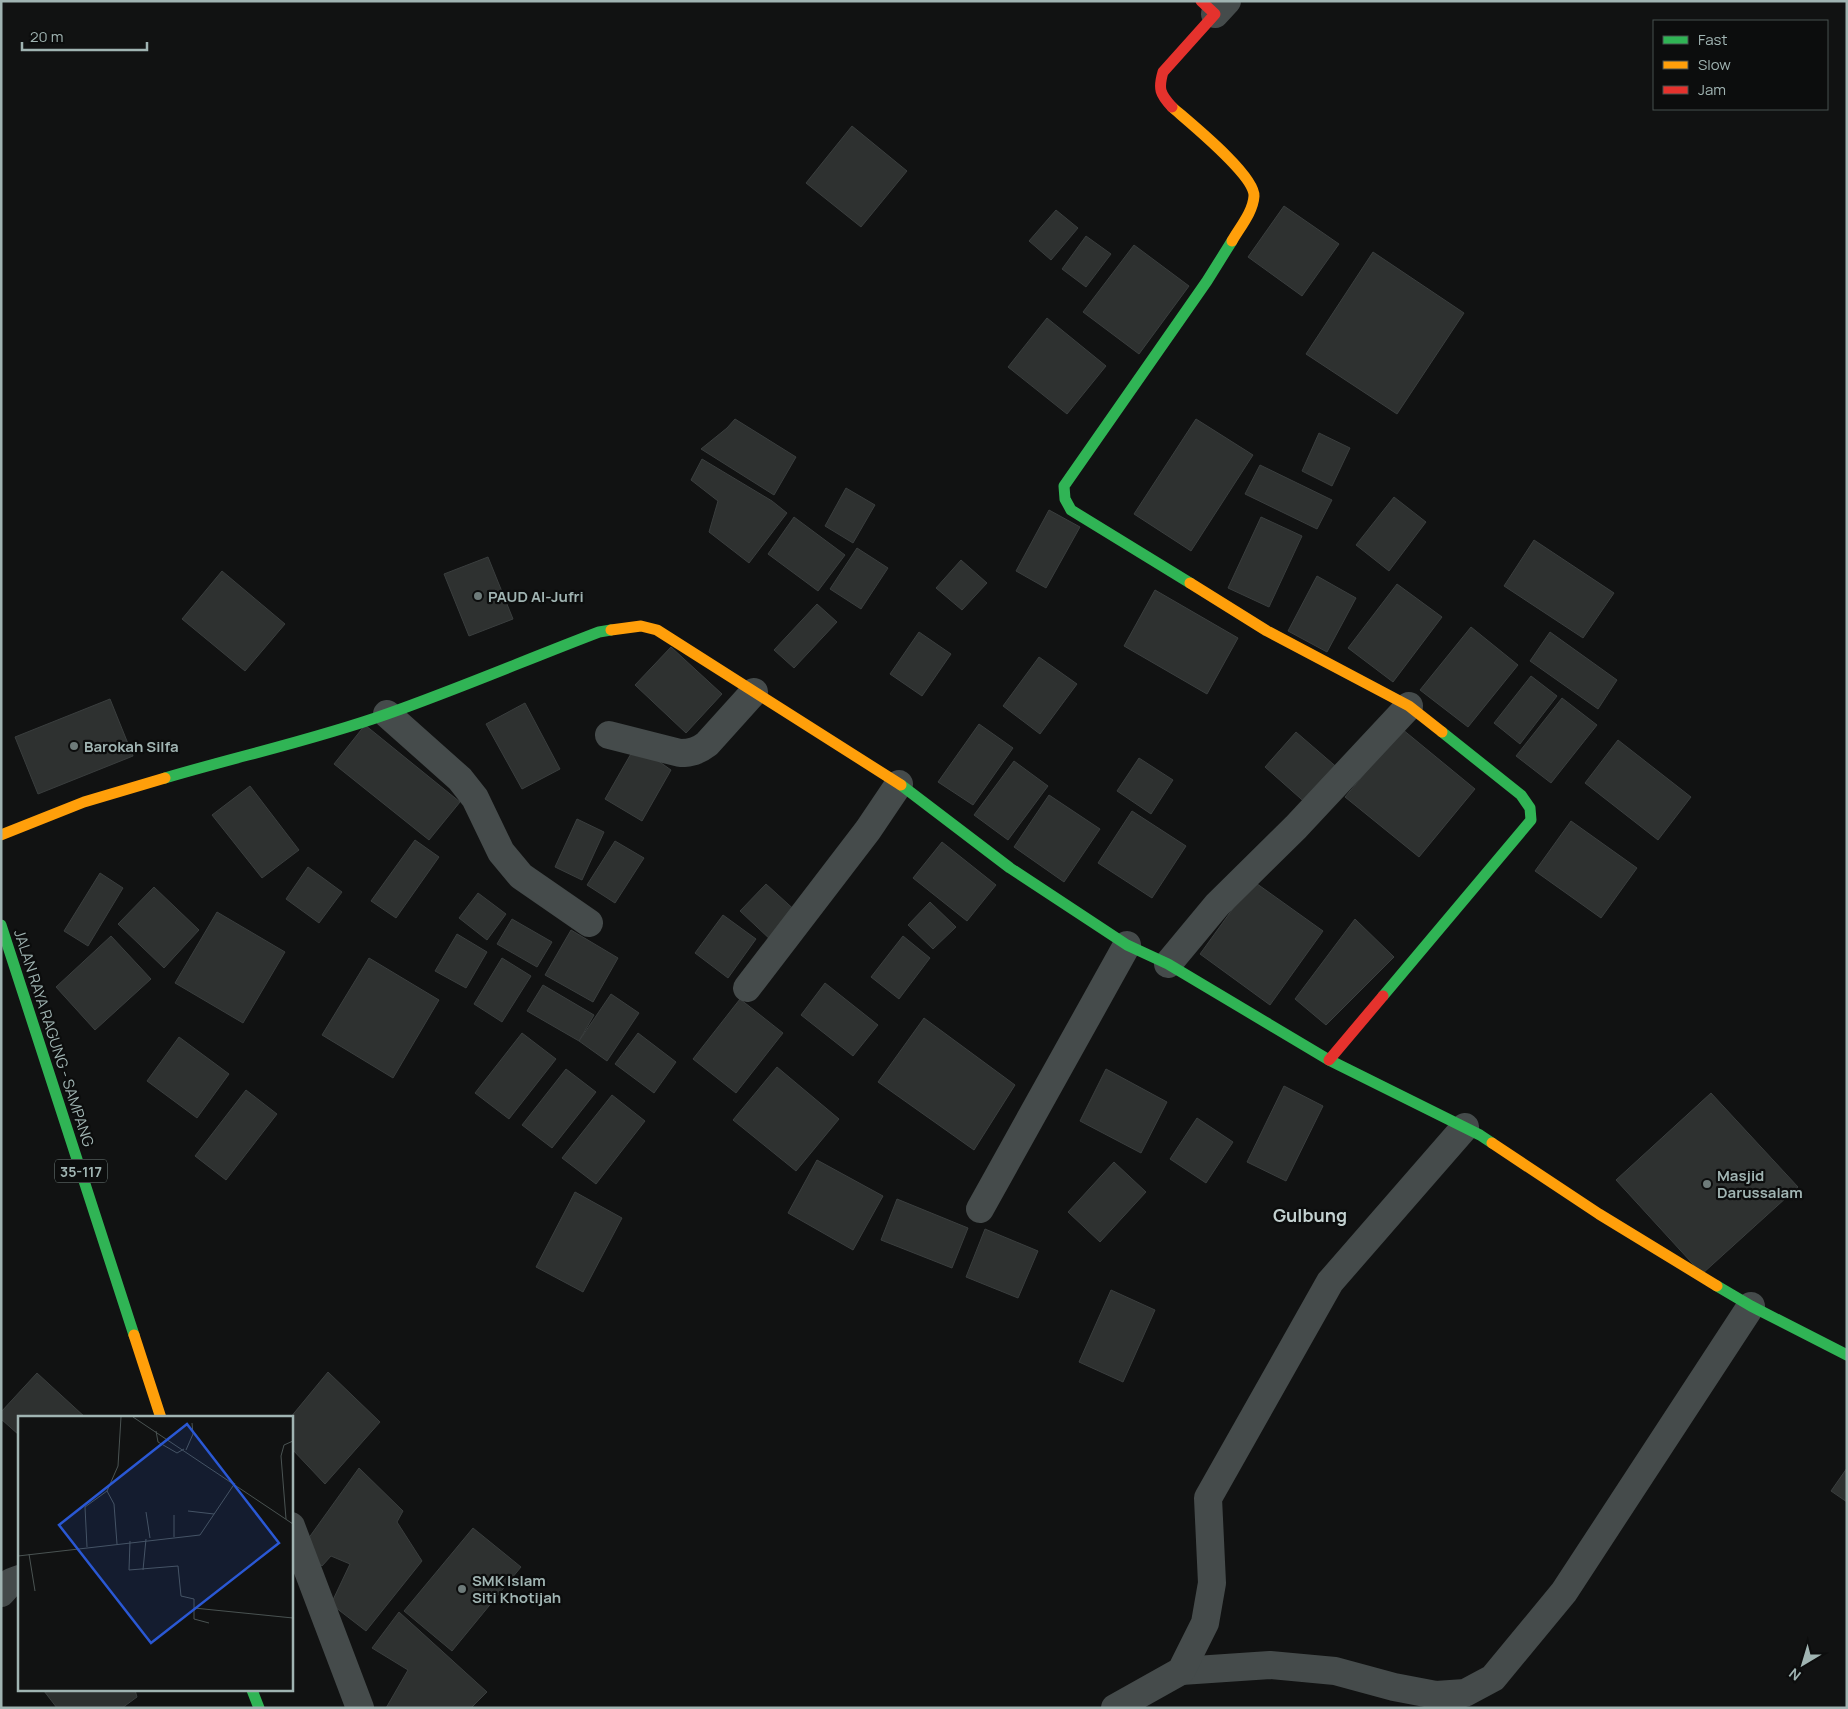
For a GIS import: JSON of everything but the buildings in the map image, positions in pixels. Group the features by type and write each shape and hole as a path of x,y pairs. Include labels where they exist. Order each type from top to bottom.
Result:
{"street":[{"path":"1214,6 1163,72 1160,83 1161,94 1171,106 1230,159 1254,194 1252,207 1207,281 1064,486 1065,501 1071,510 1267,631 1409,706 1526,798 1532,813 1531,820 1329,1060"},
{"path":"1,835 84,802 214,763 306,740 386,714 599,632 641,626 657,630 899,784 1010,868 1127,945 1168,964 1329,1060 1465,1127 1599,1214 1751,1306 1847,1355"},
{"path":"610,735 680,753 700,750 754,692"},
{"path":"1168,964 1217,905 1296,827 1409,706"},
{"path":"386,714 460,779 476,798 501,852 521,876 589,923"},
{"path":"747,988 868,830 899,784"},
{"name":"JALAN RAYA RAGUNG - SAMPANG","path":"1,925 160,1416"},
{"path":"980,1209 1127,945"},
{"path":"1181,1671 1204,1623 1212,1583 1208,1498 1330,1282 1465,1127"},
{"path":"1115,1708 1181,1671 1270,1665 1336,1672 1394,1687 1436,1694 1465,1693 1493,1678 1564,1592 1751,1306"},
{"path":"292,1529 360,1708"},
{"path":"1,1593 11,1582 18,1580"},
{"path":"253,1692 259,1708"}],"traffic: fast":[{"path":"1190,583 1071,510 1065,499 1064,486 1207,281 1232,241"},
{"path":"165,778 360,723 599,632 611,630"},
{"path":"1383,996 1531,820 1530,808 1521,795 1442,732"},
{"path":"901,785 1010,868 1127,945 1168,964 1329,1060 1480,1135 1492,1143"},
{"path":"1,925 134,1335"},
{"path":"1717,1286 1751,1306 1847,1355"},
{"path":"253,1692 259,1708"}],"traffic: slow":[{"path":"1172,107 1220,149 1244,175 1251,187 1254,196 1251,208 1232,241"},
{"path":"1190,583 1267,631 1409,706 1442,732"},
{"path":"611,630 641,626 657,630 901,785"},
{"path":"1,835 84,802 165,778"},
{"path":"1492,1143 1599,1214 1717,1286"},
{"path":"134,1335 160,1416"}],"traffic: jam":[{"path":"1172,107 1161,91 1163,72 1215,14 1201,1"},
{"path":"1329,1060 1383,996"}],"place":[{"name":"PAUD Al-Jufri","path":"478,596"},
{"name":"Barokah Silfa","path":"74,746"},
{"name":"Masjid Darussalam","path":"1707,1184"},
{"name":"SMK Islam Siti Khotijah","path":"462,1589"}],"district":[{"name":"Gulbung","path":"1310,1215"}]}
